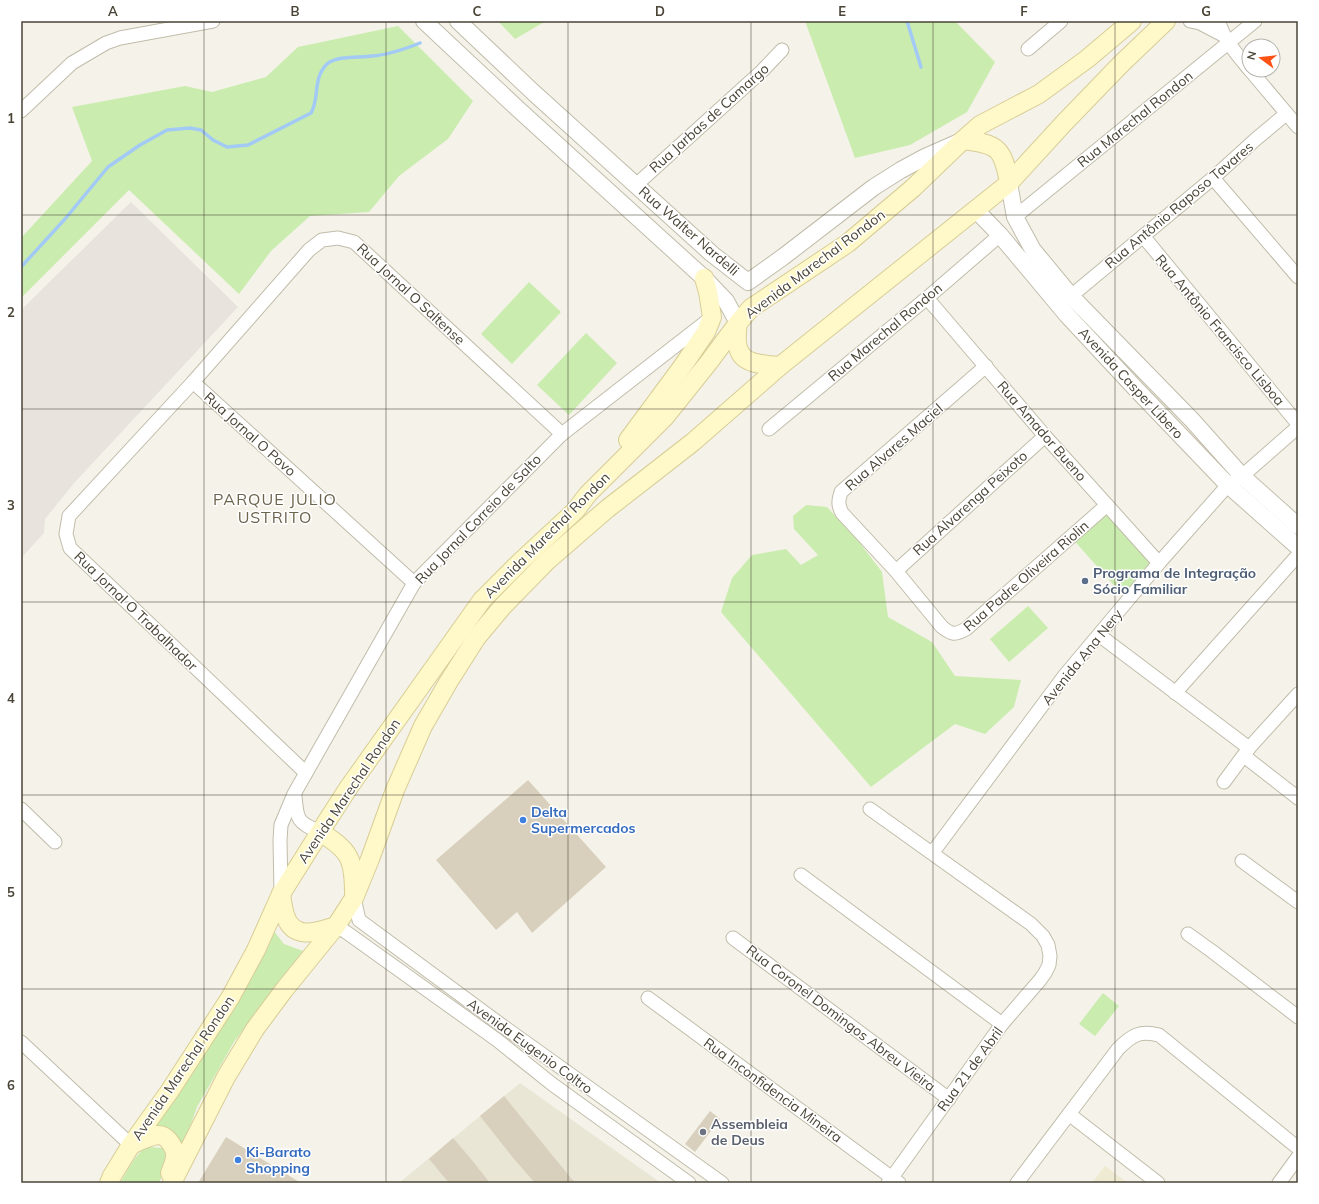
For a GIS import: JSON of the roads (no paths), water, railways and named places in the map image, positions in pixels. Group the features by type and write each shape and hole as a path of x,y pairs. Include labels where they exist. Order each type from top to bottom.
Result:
{"main road":[{"name":"Avenida Marechal Rondon","path":"111,1180 131,1144 169,1092 230,998 256,950 281,894 320,832 349,787 482,600 574,511 588,494 665,417 751,308 848,243 913,188 980,125 1039,94 1087,59 1132,21"},
{"name":"Avenida Marechal Rondon","path":"172,1183 226,1077 255,1029 284,990 336,926 354,898 395,790 423,726 449,681 477,638 503,606 547,561 607,509 693,442 780,366 1009,183 1121,64 1166,21"},
{"path":"963,140 983,143 994,147 1000,154 1005,164 1009,183"},
{"path":"588,494 648,414 706,332 712,317 704,278"},
{"path":"738,323 736,343 740,354 749,361 761,365 780,366"},
{"path":"320,832 344,850 351,861 354,873 354,898"},
{"path":"305,856 323,850 344,850"},
{"path":"281,894 285,916 290,926 296,931 305,933 317,932 336,926"},
{"path":"131,1144 153,1136 160,1135 167,1138 176,1152 167,1183"}],"street":[{"path":"21,111 72,63 106,43 120,38 213,21"},
{"name":"Rua Walter Nardelli","path":"424,21 518,109 704,278 726,301 738,323"},
{"name":"Rua Walter Nardelli","path":"458,21 534,93 712,254 748,282 874,187 925,157 963,140"},
{"path":"1028,49 1061,21"},
{"path":"1190,21 1200,23 1226,39"},
{"path":"1218,21 1226,39 1241,58"},
{"name":"Rua Marechal Rondon","path":"1015,217 1226,39 1255,21"},
{"name":"Rua Jarbas de Camargo","path":"636,185 762,71 782,50"},
{"path":"1257,78 1298,127"},
{"name":"Rua Antônio Raposo Tavares","path":"1071,296 1213,178 1286,114"},
{"path":"1213,178 1298,277"},
{"name":"Avenida Casper Libero","path":"1009,183 1015,217 1033,250 1071,296 1192,420 1242,476 1298,526"},
{"name":"Avenida Casper Libero","path":"975,209 1000,235 1072,320 1136,389 1228,485 1298,547"},
{"name":"Rua Marechal Rondon","path":"769,429 927,298 1000,235"},
{"name":"Rua Antônio Francisco Lisboa","path":"1142,236 1298,424"},
{"name":"Rua Jornal O Saltense","path":"193,382 309,250 322,240 338,238 354,242 562,434"},
{"name":"Rua Amador Bueno","path":"927,298 1045,436 1159,563"},
{"name":"Rua Jornal Correio de Salto","path":"281,894 280,840 282,825 294,794 414,583 562,434 712,317"},
{"name":"Rua Alvares Maciel","path":"896,570 842,513 838,506 838,500 841,492 986,366"},
{"name":"Rua Jornal O Povo","path":"193,382 414,583"},
{"name":"Rua Jornal O Trabalhador","path":"193,382 69,516 66,534 70,548 306,773"},
{"name":"Avenida Ana Nery","path":"933,852 1065,675 1159,563 1228,485 1242,476 1298,427"},
{"name":"Rua Alvarenga Peixoto","path":"896,570 1045,436"},
{"name":"Rua Padre Oliveira Riolin","path":"896,570 942,627 949,632 957,634 966,629 1107,505"},
{"path":"1175,693 1298,555"},
{"path":"1099,635 1175,693 1246,752 1298,798"},
{"path":"1224,782 1246,752 1298,694"},
{"path":"294,794 297,817 304,824 320,832"},
{"path":"21,808 55,842"},
{"path":"870,809 933,852"},
{"name":"Rua 21 de Abril","path":"893,1181 1002,1024 1040,980 1049,966 1050,956 1048,945 1043,936 1031,924 933,852"},
{"path":"1242,861 1298,902"},
{"path":"801,875 1002,1024"},
{"name":"Avenida Eugenio Coltro","path":"354,898 359,920 504,1027 722,1183"},
{"name":"Avenida Eugenio Coltro","path":"336,926 497,1040 552,1084 689,1183"},
{"path":"1188,934 1298,1017"},
{"name":"Rua Coronel Domingos Abreu Vieira","path":"733,938 949,1099"},
{"name":"Rua Inconfidencia Mineira","path":"648,998 893,1181"},
{"path":"497,1040 504,1027"},
{"path":"1017,1183 1118,1049 1134,1035 1143,1033 1159,1035 1298,1148"},
{"path":"21,1042 131,1144"},
{"path":"1069,1114 1158,1183"},
{"path":"649,1154 660,1139"},
{"path":"1279,1183 1298,1157"}],"waterway":[{"path":"907,21 921,67"},
{"path":"21,267 65,219 108,167 140,145 167,130 190,128 201,130 213,140 227,147 248,145 311,113 314,107 319,76 322,70 331,61 343,58 367,57 384,54 420,43"}],"place":[{"name":"Programa de Integração Sócio Familiar","path":"1085,581"},
{"name":"Delta Supermercados","path":"523,820"},
{"name":"Assembleia de Deus","path":"703,1132"},
{"name":"Ki-Barato Shopping","path":"238,1160"}],"district":[{"name":"PARQUE JULIO USTRITO","path":"275,508"}]}
